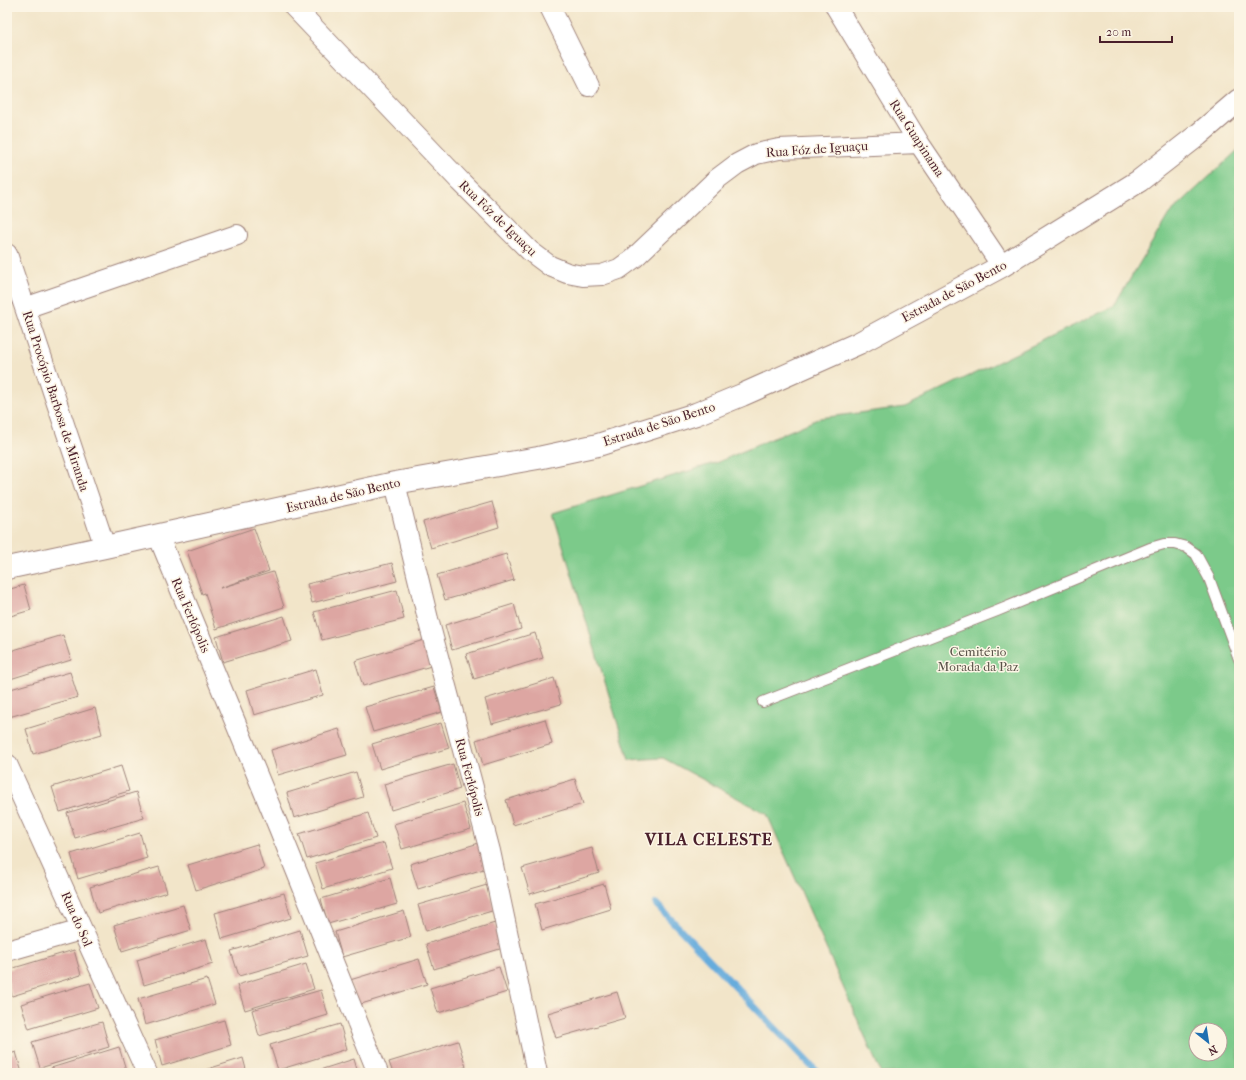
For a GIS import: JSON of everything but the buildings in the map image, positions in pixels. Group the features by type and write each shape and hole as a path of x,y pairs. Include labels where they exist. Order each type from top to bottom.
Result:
{"street":[{"name":"Rua Fóz de Iguaçu","path":"294,7 530,252 550,266 567,273 583,276 602,275 619,269 634,258 717,179 738,164 756,154 779,149 919,143"},
{"path":"550,7 589,86"},
{"name":"Rua Guapinama","path":"836,7 919,143 1002,266"},
{"name":"Estrada de São Bento","path":"7,568 394,482 538,458 598,445 696,414 859,343 1002,266 1139,181 1198,135 1239,100"},
{"path":"25,308 237,235"},
{"name":"Rua Procópio Barbosa de Miranda","path":"7,254 105,547"},
{"name":"Rua Ferlópolis","path":"394,482 428,619 490,851 536,1073"},
{"name":"Rua Ferlópolis","path":"158,535 282,835 378,1073"},
{"name":"Rua do Sol","path":"7,764 147,1073"},
{"path":"7,951 81,930"}],"lane":[{"path":"763,702 997,611 1150,548 1164,544 1175,544 1186,547 1196,554 1209,578 1239,659"}],"green space":[{"name":"Cemitério Morada da Paz","path":"1239,149 1239,1073 881,1073 767,814 663,758 629,760 553,513 718,462 820,418 905,407 1114,306 1169,214"}],"waterway":[{"path":"656,904 818,1073"}],"district":[{"name":"VILA CELESTE","path":"709,839"}]}
